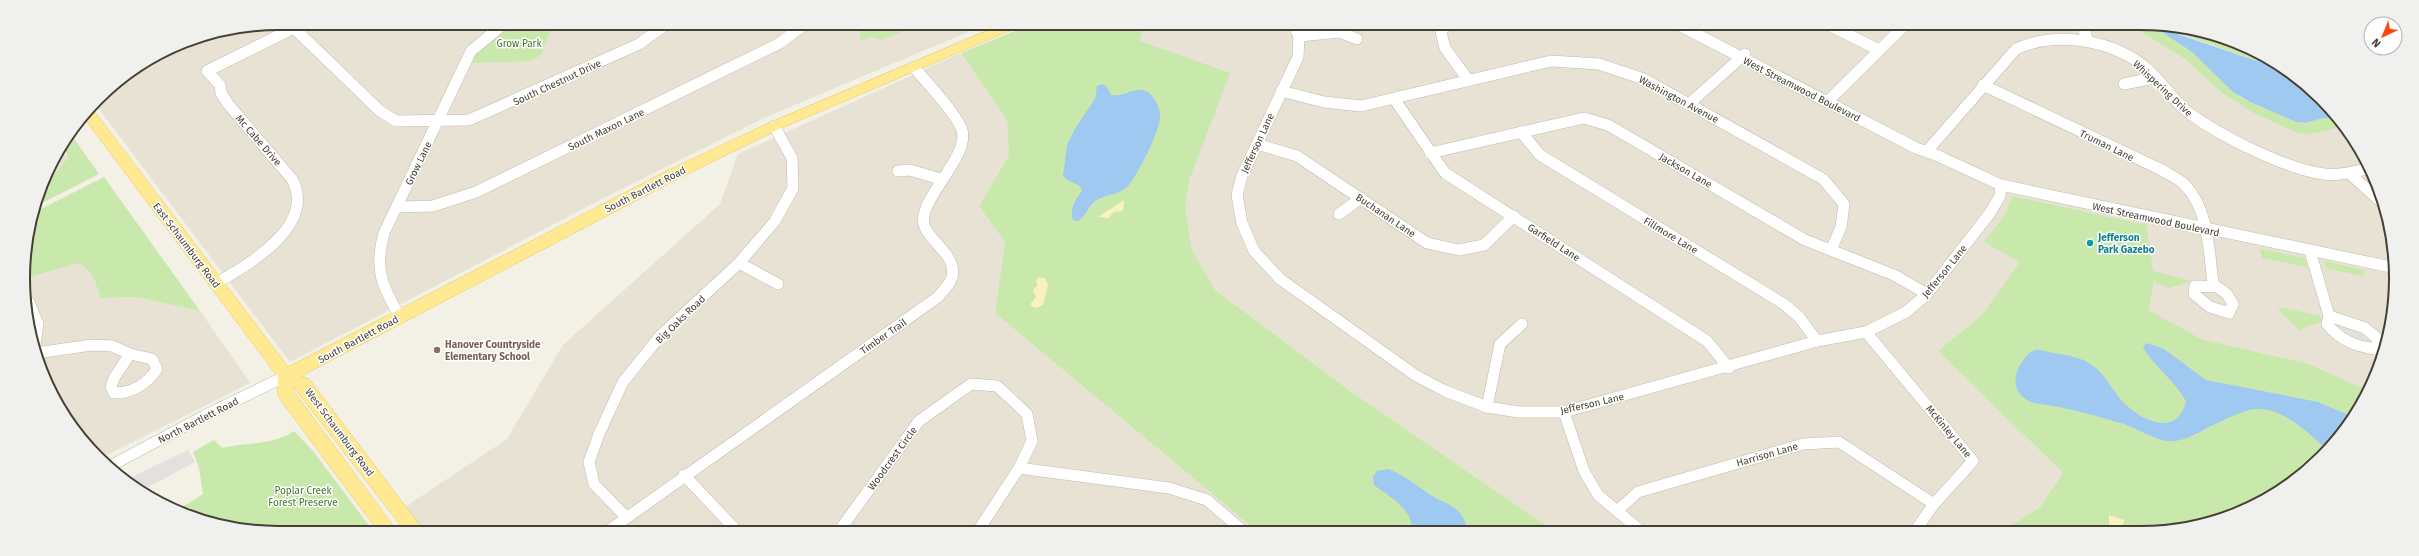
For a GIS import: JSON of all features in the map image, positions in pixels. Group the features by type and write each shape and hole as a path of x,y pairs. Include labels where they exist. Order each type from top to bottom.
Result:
{"main road":[{"name":"South Bartlett Road","path":"286,376 674,174 774,126 1000,30"},
{"name":"East Schaumburg Road","path":"90,116 286,376"},
{"name":"West Schaumburg Road","path":"384,526 286,394 286,376 303,384 411,526"}],"street":[{"name":"Mc Cabe Drive","path":"216,283 258,258 278,239 292,219 298,197 293,181 228,104 221,93 220,85 208,71 236,59 290,30"},
{"name":"South Chestnut Drive","path":"296,30 380,111 396,121 438,122 469,120 501,108 639,44 659,30"},
{"name":"Grow Lane","path":"400,317 381,284 378,270 381,242 396,207 471,51 496,30"},
{"name":"South Maxon Lane","path":"396,207 433,206 476,192 780,44 798,30"},
{"name":"Jefferson Lane","path":"1296,30 1299,36 1298,57 1242,176 1237,195 1242,223 1254,251 1280,279 1415,375 1446,391 1487,407 1519,412 1564,412 1729,368 1817,341 1866,332 1906,312 1927,294 1990,214 2000,196 2002,185"},
{"path":"1442,30 1441,32 1444,48 1469,81"},
{"name":"West Streamwood Boulevard","path":"1690,30 1744,55 1829,99 1916,148 1927,151 1965,170 2002,185 2388,266"},
{"name":"West Streamwood Boulevard","path":"1702,30 1744,55"},
{"path":"1839,30 1879,50"},
{"path":"1829,99 1900,30"},
{"path":"2084,30 2088,41"},
{"path":"1299,36 1340,32 1357,39"},
{"name":"Whispering Drive","path":"1927,151 2010,55 2022,45 2050,39 2088,41 2120,51 2141,64 2194,117 2210,127 2304,170 2325,174 2349,173 2364,170"},
{"path":"1689,104 1744,55"},
{"name":"Washington Avenue","path":"1281,91 1346,106 1361,106 1395,100 1551,62 1599,64 1644,79 1823,180 1844,204 1841,227 1831,250"},
{"name":"Timber Trail","path":"614,526 684,475 938,297 951,279 951,263 943,250 926,231 923,217 928,202 940,178 962,146 962,131 956,120 914,67"},
{"path":"2124,84 2154,78"},
{"name":"Truman Lane","path":"1983,85 2162,170 2186,185 2197,200 2205,229 2213,284 2217,288"},
{"name":"Garfield Lane","path":"1395,100 1445,173 1707,341 1729,368"},
{"name":"Jackson Lane","path":"1430,153 1584,118 1608,125 1805,240 1894,275 1927,294"},
{"name":"Big Oaks Road","path":"626,517 594,484 589,462 599,434 623,382 661,335 739,263 776,221 793,188 792,158 774,126"},
{"name":"Fillmore Lane","path":"1521,132 1540,155 1784,304 1799,316 1817,341"},
{"name":"Buchanan Lane","path":"1257,144 1297,156 1427,242 1459,250 1484,245 1514,216"},
{"path":"898,171 910,170 940,178"},
{"path":"2349,173 2376,198"},
{"path":"1339,214 1361,198"},
{"path":"2310,251 2329,316"},
{"path":"739,263 778,284"},
{"path":"32,309 38,324 37,334"},
{"path":"1487,407 1500,344 1522,324"},
{"name":"McKinley Lane","path":"1866,332 1973,461 1934,504 1919,526"},
{"path":"41,352 92,345 112,346 130,354"},
{"name":"North Bartlett Road","path":"114,464 204,416 286,376"},
{"name":"Woodcrest Circle","path":"843,526 919,421 971,384 997,386 1027,414 1032,441 1019,468 981,526"},
{"path":"1564,412 1584,471 1598,495 1635,526"},
{"name":"Harrison Lane","path":"1617,511 1638,492 1803,444 1838,442 1934,504"},
{"path":"1019,468 1169,488 1207,500 1237,526"},
{"path":"684,475 732,526"}],"shaded area":[{"path":"278,30 859,30 860,39 871,37 881,40 907,30 966,30 968,32 766,117 592,204 290,362 98,108 127,81 154,63 168,56 214,38 246,32"},
{"path":"1143,30 2138,30 2185,59 2221,92 2311,134 2338,128 2356,154 2363,168 2381,214 2387,246 2389,278 2387,310 2381,342 2363,388 2309,364 2144,326 2154,282 2012,196 2005,214 1984,242 2021,262 1982,315 1938,351 2063,473 2041,506 2011,526 1547,526 1353,393 1215,290 1192,250 1185,206 1190,178 1140,41"},
{"path":"961,53 1007,120 1009,155 979,206 1005,242 995,313 1251,526 419,526 405,507 507,439 563,345 720,204 738,154"},
{"path":"66,150 68,158 52,177"},
{"path":"79,263 87,267 99,290 100,298 137,297 200,311 250,383 106,456 92,442 72,416 63,402 49,373 38,342 32,310 30,277"},
{"path":"2346,327 2367,334 2366,345 2346,337"},
{"path":"188,450 195,462 146,488 131,478"}],"green space":[{"name":"Grow Park","path":"504,30 550,30 541,55 531,61 469,63 472,55"},
{"path":"859,30 907,30 881,40 871,37 860,40"},
{"path":"1017,30 1143,30 1140,41 1230,73 1190,178 1185,206 1192,250 1215,290 1353,393 1547,526 1251,526 995,313 1005,242 979,206 1009,155 1007,120 961,53"},
{"path":"2138,30 2160,31 2192,52 2240,97 2250,102 2296,122 2305,123 2324,118 2330,118 2338,128 2311,134 2297,133 2252,112 2221,92 2185,59"},
{"path":"2176,32 2205,38 2221,43 2251,56 2276,70 2258,61"},
{"path":"73,138 99,174 41,203 52,177 68,158 66,150"},
{"path":"104,177 200,311 137,297 100,298 98,288 93,278 87,269 79,263 30,277 32,246 39,210"},
{"path":"2012,196 2146,225 2153,271 2192,281 2169,288 2154,282 2148,310 2201,339 2309,364 2363,388 2356,402 2338,429 2327,442 2292,475 2265,493 2221,513 2205,518 2173,524 2141,526 2011,526 2041,506 2063,473 1938,351 1982,315 2020,262 1984,242 2005,214"},
{"path":"2260,249 2305,258 2308,267 2262,258"},
{"path":"2324,261 2363,270 2365,277 2326,268"},
{"path":"2277,308 2285,308 2320,316 2322,322 2307,326 2300,331"},
{"name":"Poplar Creek Forest Preserve","path":"294,431 313,451 369,526 278,526 246,524 214,518 183,507 203,494 199,468 193,452 214,440 222,448 259,443 286,436"}],"sand":[{"path":"1124,200 1123,211 1114,212 1108,218 1098,217"},
{"path":"1038,277 1045,278 1048,285 1043,305 1036,308 1031,306 1031,303 1036,297 1033,290 1038,285 1036,281"},
{"path":"2109,515 2124,520 2124,523 2121,526 2109,526"}],"water":[{"path":"2160,31 2171,32 2267,64 2292,81 2305,92 2330,118 2324,118 2305,123 2296,122 2250,102 2233,92 2192,52"},
{"path":"1103,84 1107,87 1111,95 1120,95 1138,90 1149,93 1158,105 1160,113 1159,122 1157,131 1148,152 1128,186 1121,191 1095,201 1081,219 1078,221 1073,220 1072,212 1075,201 1082,190 1080,186 1067,180 1063,176 1067,145 1076,127 1095,99 1097,86"},
{"path":"2146,343 2164,349 2206,380 2318,402 2348,415 2323,446 2302,428 2282,415 2260,409 2249,410 2238,414 2192,436 2169,441 2158,439 2121,423 2054,406 2034,403 2024,398 2018,392 2015,381 2018,369 2030,353 2039,350 2067,355 2079,358 2096,368 2104,376 2122,401 2143,417 2160,423 2169,422 2176,419 2182,412 2186,401 2143,348"},
{"path":"1388,469 1406,478 1434,497 1456,509 1464,520 1465,526 1412,526 1404,509 1374,485 1373,477 1377,471"}],"place":[{"name":"Jefferson Park Gazebo","path":"2090,243"},
{"name":"Hanover Countryside Elementary School","path":"437,350"}]}
